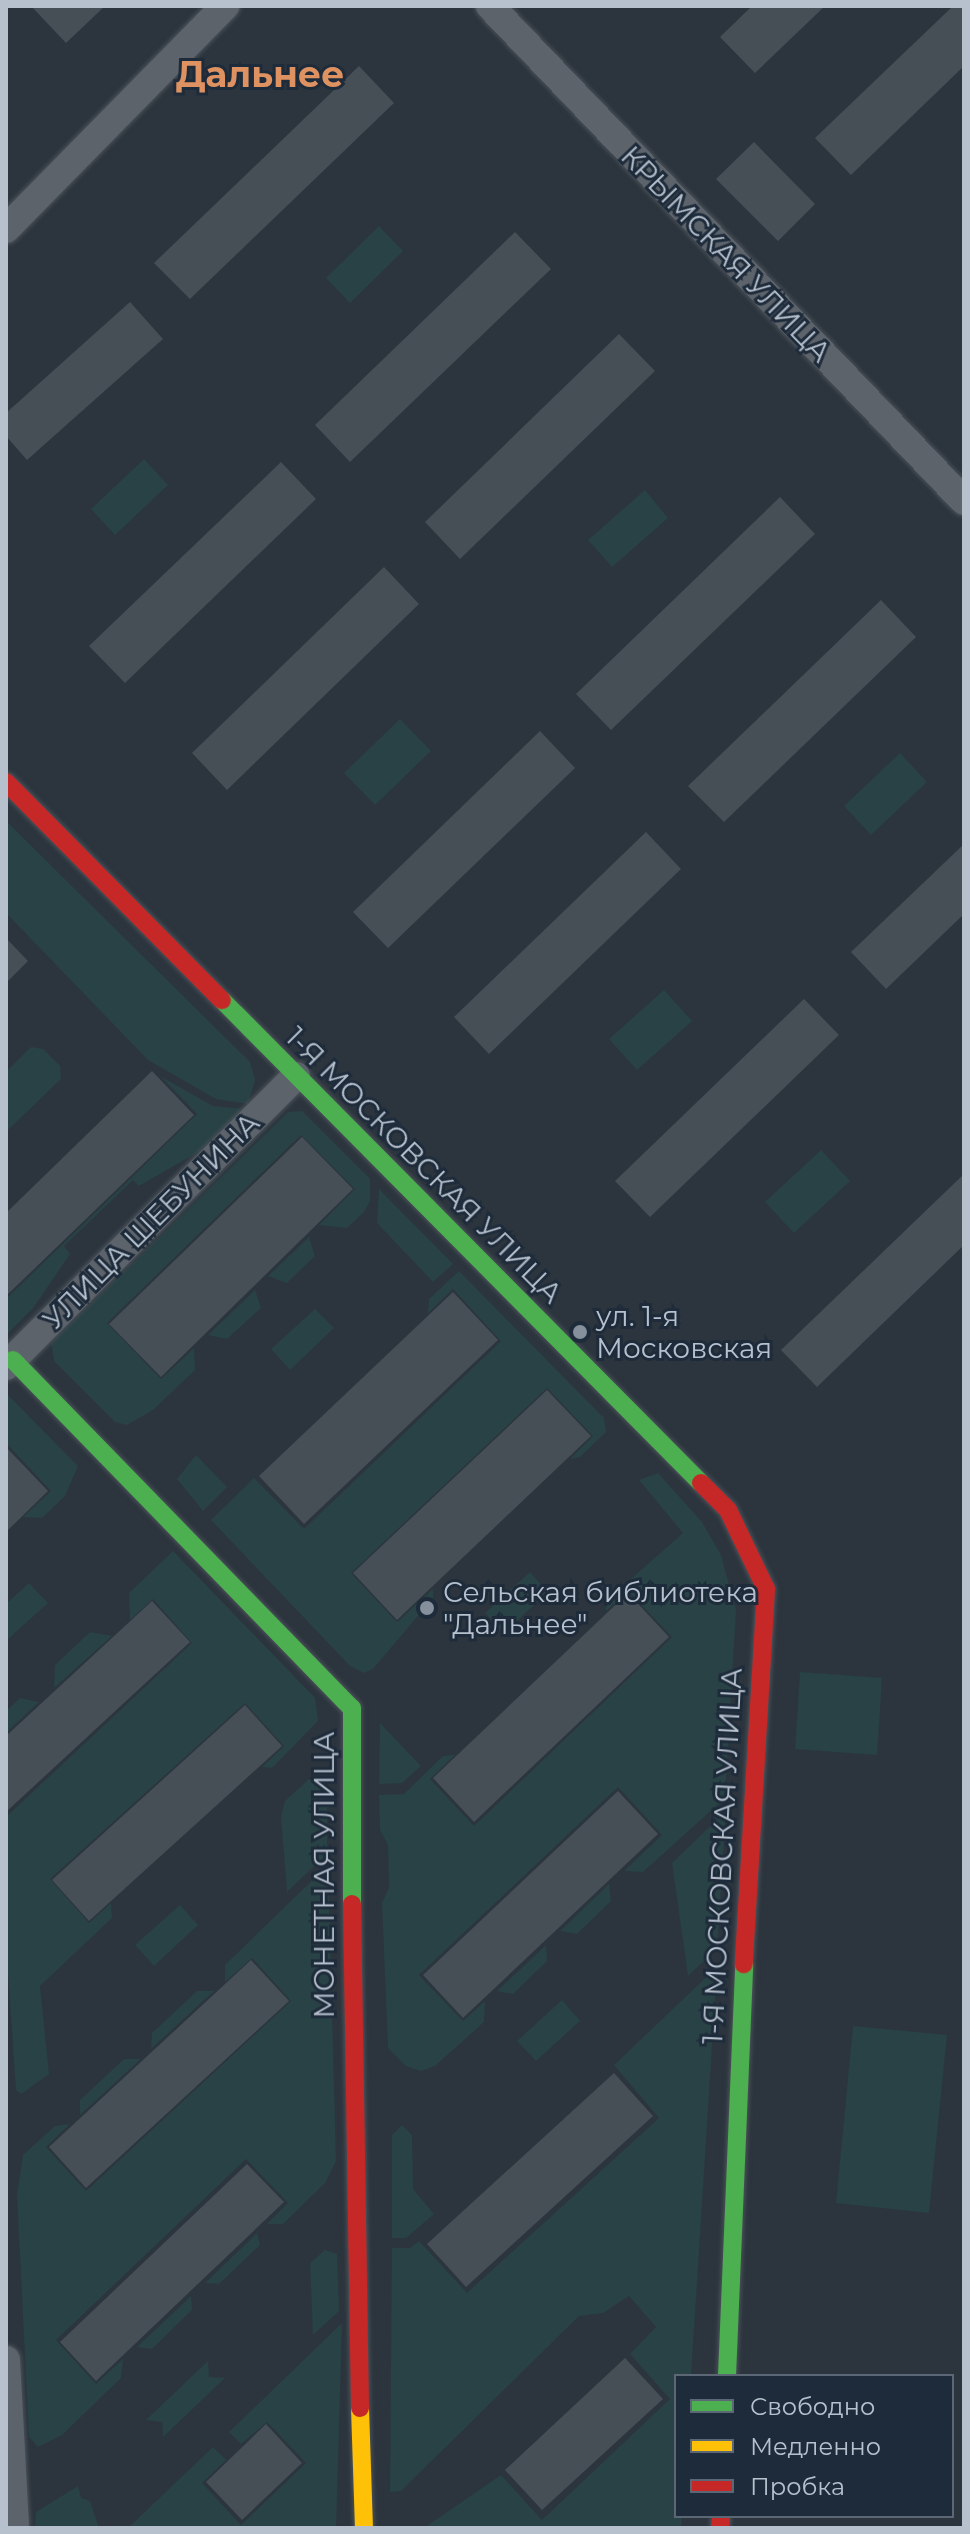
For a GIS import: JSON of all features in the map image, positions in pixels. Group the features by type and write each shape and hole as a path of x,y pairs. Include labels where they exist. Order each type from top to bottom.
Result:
{"street":[{"path":"6,229 225,6"},
{"name":"КРЫМСКАЯ УЛИЦА","path":"490,6 964,501"},
{"name":"1-Я МОСКОВСКАЯ УЛИЦА","path":"6,782 728,1510 751,1549 766,1589 746,1905 727,2374"},
{"name":"УЛИЦА ШЕБУНИНА","path":"9,1363 296,1076"},
{"name":"МОНЕТНАЯ УЛИЦА","path":"9,1363 352,1708 353,2195 364,2528"},
{"path":"6,2360 15,2528"}],"green space":[{"path":"379,226 403,251 350,303 326,278"},
{"path":"144,459 168,485 115,535 91,509"},
{"path":"645,490 668,518 612,567 588,540"},
{"path":"400,719 431,751 375,805 344,773"},
{"path":"900,753 927,782 871,835 844,806"},
{"path":"6,821 250,1062 255,1080 248,1104 216,1099 148,1060 6,913"},
{"path":"664,990 692,1021 637,1070 609,1039"},
{"path":"31,1047 43,1049 60,1066 61,1079 7,1131 6,1072"},
{"path":"160,1076 213,1106 243,1109 200,1151 139,1186 133,1180 64,1246 70,1254 34,1307 6,1335 6,1299 197,1114"},
{"path":"302,1111 370,1179 370,1201 364,1212 347,1228 319,1225 355,1189 301,1135 107,1323 161,1379 194,1348 195,1370 153,1410 127,1425 115,1422 54,1361 51,1343 288,1112"},
{"path":"821,1150 850,1181 794,1233 765,1202"},
{"path":"379,1189 453,1264 433,1282 377,1223"},
{"path":"309,1237 315,1256 287,1283 268,1276"},
{"path":"459,1271 604,1418 606,1432 580,1457 570,1459 593,1436 547,1388 351,1573 397,1622 433,1589 433,1598 373,1669 364,1673 350,1666 211,1520 254,1478 304,1529 501,1341 453,1289 428,1313 429,1299"},
{"path":"255,1290 261,1308 227,1339 208,1335"},
{"path":"315,1309 334,1328 290,1370 271,1349"},
{"path":"6,1393 78,1466 65,1496 42,1518 23,1517 51,1491 6,1443"},
{"path":"196,1455 227,1487 203,1511 177,1479"},
{"path":"658,1473 702,1522 721,1555 736,1610 725,1798 643,1872 624,1871 662,1835 618,1787 419,1975 463,2021 485,2001 484,2022 435,2066 421,2071 406,2066 388,2048 382,1903 389,1888 388,1845 380,1830 379,1795 404,1794 443,1756 455,1755 430,1779 474,1826 672,1637 628,1591 606,1611 606,1601 683,1533 639,1480"},
{"path":"173,1551 315,1698 318,1721 272,1768 262,1767 284,1746 245,1703 50,1879 89,1923 111,1903 112,1918 40,1986 49,2074 21,2094 16,2090 6,1943 6,1817 192,1643 153,1599 130,1620 129,1593"},
{"path":"530,1572 548,1592 504,1633 485,1613"},
{"path":"29,1583 48,1603 6,1641 6,1604"},
{"path":"90,1632 112,1636 54,1688 55,1665"},
{"path":"800,1672 882,1678 877,1755 795,1749"},
{"path":"20,1698 39,1702 6,1733 6,1711"},
{"path":"380,1723 421,1766 402,1783 379,1784"},
{"path":"309,1779 320,1781 327,1793 327,1854 287,1892 281,1817 285,1801"},
{"path":"726,1811 717,1949 688,1976 672,1863"},
{"path":"328,1865 336,2161 325,2183 283,2224 267,2224 288,2203 246,2159 56,2340 96,2384 123,2359 121,2378 62,2435 38,2447 29,2437 17,2194 23,2155 55,2126 70,2124 46,2147 86,2191 291,2001 252,1958 225,1982 225,1965"},
{"path":"609,1884 611,1901 577,1934 560,1931"},
{"path":"180,1905 198,1925 154,1966 135,1945"},
{"path":"546,1945 547,1961 513,1994 497,1991"},
{"path":"717,1967 691,2374 674,2374 674,2518 682,2518 681,2528 424,2528 501,2475 542,2520 670,2399 630,2354 656,2327 629,2296 603,2313 579,2316 401,2491 390,2492 392,2248 410,2248 419,2241 467,2293 659,2118 614,2065"},
{"path":"197,1991 214,1991 151,2049 152,2033"},
{"path":"562,2000 580,2021 536,2061 517,2041"},
{"path":"853,2026 947,2035 929,2213 836,2203"},
{"path":"124,2059 141,2059 80,2115 80,2100"},
{"path":"402,2125 412,2135 413,2189 434,2214 406,2238 392,2238 392,2135"},
{"path":"257,2233 260,2245 219,2284 205,2283"},
{"path":"325,2250 337,2254 339,2311 313,2335 310,2263"},
{"path":"191,2296 192,2310 152,2349 137,2347"},
{"path":"342,2323 336,2528 128,2528 213,2447 226,2460 202,2483 241,2525 306,2463 267,2422 241,2444 229,2432"},
{"path":"208,2361 209,2377 225,2378 163,2437 162,2422 146,2420"},
{"path":"78,2486 81,2498 90,2501 99,2528 35,2528 36,2512"}],"building":[{"path":"31,6 105,6 66,43"},
{"path":"752,6 825,6 755,73 720,37"},
{"path":"953,6 964,6 964,66 851,175 815,138"},
{"path":"359,66 394,103 190,299 154,263"},
{"path":"754,142 815,204 778,241 716,179"},
{"path":"515,232 551,269 350,462 315,425"},
{"path":"130,302 163,339 27,460 6,436 6,413"},
{"path":"619,334 655,371 460,559 425,522"},
{"path":"281,462 316,499 125,683 89,646"},
{"path":"780,497 815,534 611,730 576,694"},
{"path":"384,567 419,604 227,790 192,753"},
{"path":"881,600 916,637 724,822 688,786"},
{"path":"540,731 575,768 388,948 353,912"},
{"path":"646,832 681,869 489,1054 454,1017"},
{"path":"964,844 964,914 886,989 851,952"},
{"path":"6,938 28,961 6,983"},
{"path":"804,999 839,1035 650,1217 615,1181"},
{"path":"152,1071 194,1115 6,1296 6,1213"},
{"path":"302,1137 353,1189 161,1377 109,1324"},
{"path":"964,1174 964,1245 817,1387 781,1350"},
{"path":"453,1292 498,1340 304,1524 259,1476"},
{"path":"547,1390 591,1436 397,1620 353,1573"},
{"path":"6,1447 48,1491 6,1532"},
{"path":"628,1593 669,1637 474,1822 433,1778"},
{"path":"152,1601 190,1642 6,1812 6,1736"},
{"path":"245,1705 282,1746 89,1921 52,1880"},
{"path":"618,1791 658,1834 463,2018 423,1975"},
{"path":"251,1960 289,2001 86,2188 49,2147"},
{"path":"614,2073 653,2116 466,2287 427,2244"},
{"path":"247,2164 284,2202 96,2381 60,2342"},
{"path":"625,2358 663,2399 542,2510 505,2470"},
{"path":"266,2424 302,2463 242,2520 206,2482"}],"traffic: fast":[{"path":"222,1000 701,1483"},
{"path":"13,1360 352,1708 352,1904"},
{"path":"727,2374 744,1964"}],"traffic: slow":[{"path":"360,2408 364,2528"}],"traffic: jam":[{"path":"6,782 222,1000"},
{"path":"701,1483 728,1510 766,1589 744,1964"},
{"path":"352,1904 360,2408"},
{"path":"720,2528 721,2518"}],"place":[{"name":"ул. 1-я Московская","path":"580,1332"},
{"name":"Сельская библиотека \"Дальнее\"","path":"427,1608"}],"district":[{"name":"Дальнее","path":"260,75"}]}
